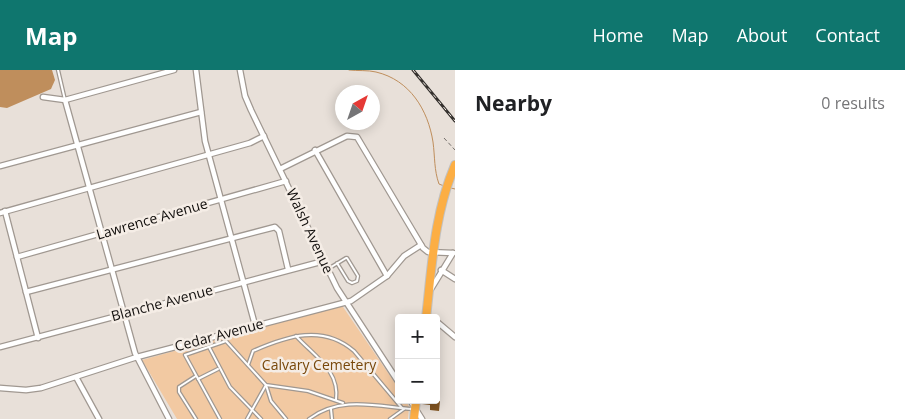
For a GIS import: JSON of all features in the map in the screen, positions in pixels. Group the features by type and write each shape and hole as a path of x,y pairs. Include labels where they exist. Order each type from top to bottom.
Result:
{"highway":[{"path":"428,314 428,295 436,231 448,183 455,165"},
{"path":"415,419 416,404"}],"street":[{"path":"43,97 65,100 155,73 174,70"},
{"path":"196,70 209,155 255,325"},
{"name":"Walsh Avenue","path":"240,70 245,96 344,301 395,377"},
{"path":"65,100 137,356 169,419"},
{"path":"0,166 201,112"},
{"path":"38,338 17,257 2,212 209,155 250,143 264,136"},
{"path":"280,170 315,150 347,136 357,137 421,245 426,250 433,252 454,252"},
{"path":"315,150 387,276"},
{"name":"Lawrence Avenue","path":"17,257 286,181"},
{"path":"26,292 232,237 275,228 279,231 288,269"},
{"name":"Cedar Avenue","path":"0,388 17,390 41,388 137,356 344,301 351,301 387,276 404,256 421,245"},
{"path":"428,295 454,252"},
{"name":"Blanche Avenue","path":"0,347 324,260"},
{"path":"442,270 455,279"},
{"path":"440,324 455,337"},
{"path":"76,377 99,419"},
{"path":"412,404 422,419"}],"lane":[{"path":"58,70 65,100"},
{"path":"328,268 337,263 347,259 358,276 357,280 352,284 348,282 337,263"},
{"path":"248,365 253,351 296,336 313,334 346,344 403,408"},
{"path":"296,336 330,371 337,391 336,401"},
{"path":"220,419 185,355 226,341 248,365 256,377 266,385 308,391 343,403 415,410"},
{"path":"209,347 219,369 238,398 261,419"},
{"path":"198,379 219,369"},
{"path":"196,376 182,383 179,392 196,419"},
{"path":"247,419 254,411 266,385"},
{"path":"266,385 271,401 286,419"},
{"path":"309,419 320,411 331,409 343,403"},
{"path":"390,419 403,408"},
{"path":"331,409 332,419"}],"path":[{"path":"444,138 455,150"}],"green space":[{"name":"Calvary Cemetery","path":"341,304 395,383 395,404 408,404 408,419 177,419 142,360"}],"shaded area":[{"path":"0,70 52,70 55,80 51,89 7,108 0,107"}],"building":[{"path":"422,404 440,404 439,411 430,410 430,405"}],"waterway":[{"path":"349,70 373,71 388,76 408,89 422,108 427,119 431,130 437,179 439,184 444,186"},
{"path":"451,188 455,189"}],"railway":[{"path":"413,70 455,121"}]}
